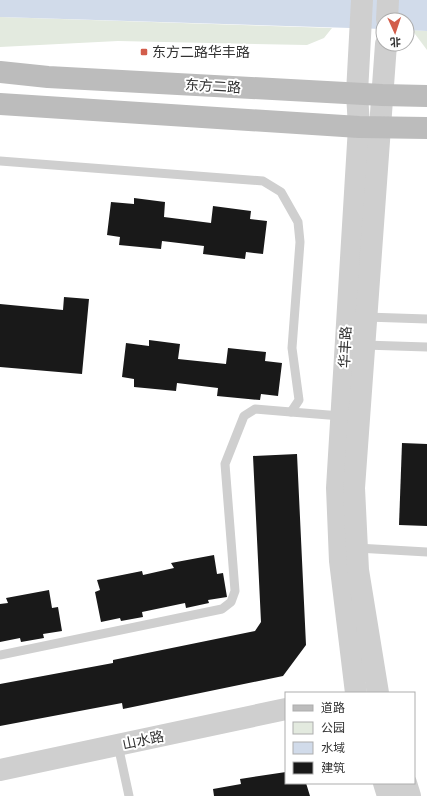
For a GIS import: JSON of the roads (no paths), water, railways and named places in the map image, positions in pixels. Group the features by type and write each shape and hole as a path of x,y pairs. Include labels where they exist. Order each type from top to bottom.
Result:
{"main road":[{"name":"东方二路","path":"0,72 48,77 382,95 427,96"},
{"path":"0,104 369,127 427,128"}],"street":[{"name":"华丰路","path":"362,0 357,93 369,127 366,317 354,488 358,570 373,692"},
{"path":"387,12 388,0"},
{"name":"华丰路","path":"356,692 340,561 337,488 341,416 369,127 382,95 385,52"},
{"name":"山水路","path":"0,770 285,709"},
{"path":"384,784 388,796"},
{"path":"406,784 410,796"}],"lane":[{"path":"0,161 263,181 281,192 298,222 300,242 292,348 299,400 291,412"},
{"path":"366,317 427,319"},
{"path":"364,345 427,347"},
{"path":"0,655 222,609 231,602 234,591 225,464 244,416 255,409 341,416"},
{"path":"357,548 427,552"},
{"path":"118,745 129,796"}],"water":[{"path":"0,0 427,0 427,31 415,30 415,12 375,12 375,29 0,17"}],"place":[{"name":"东方二路华丰路","path":"144,52"}]}
